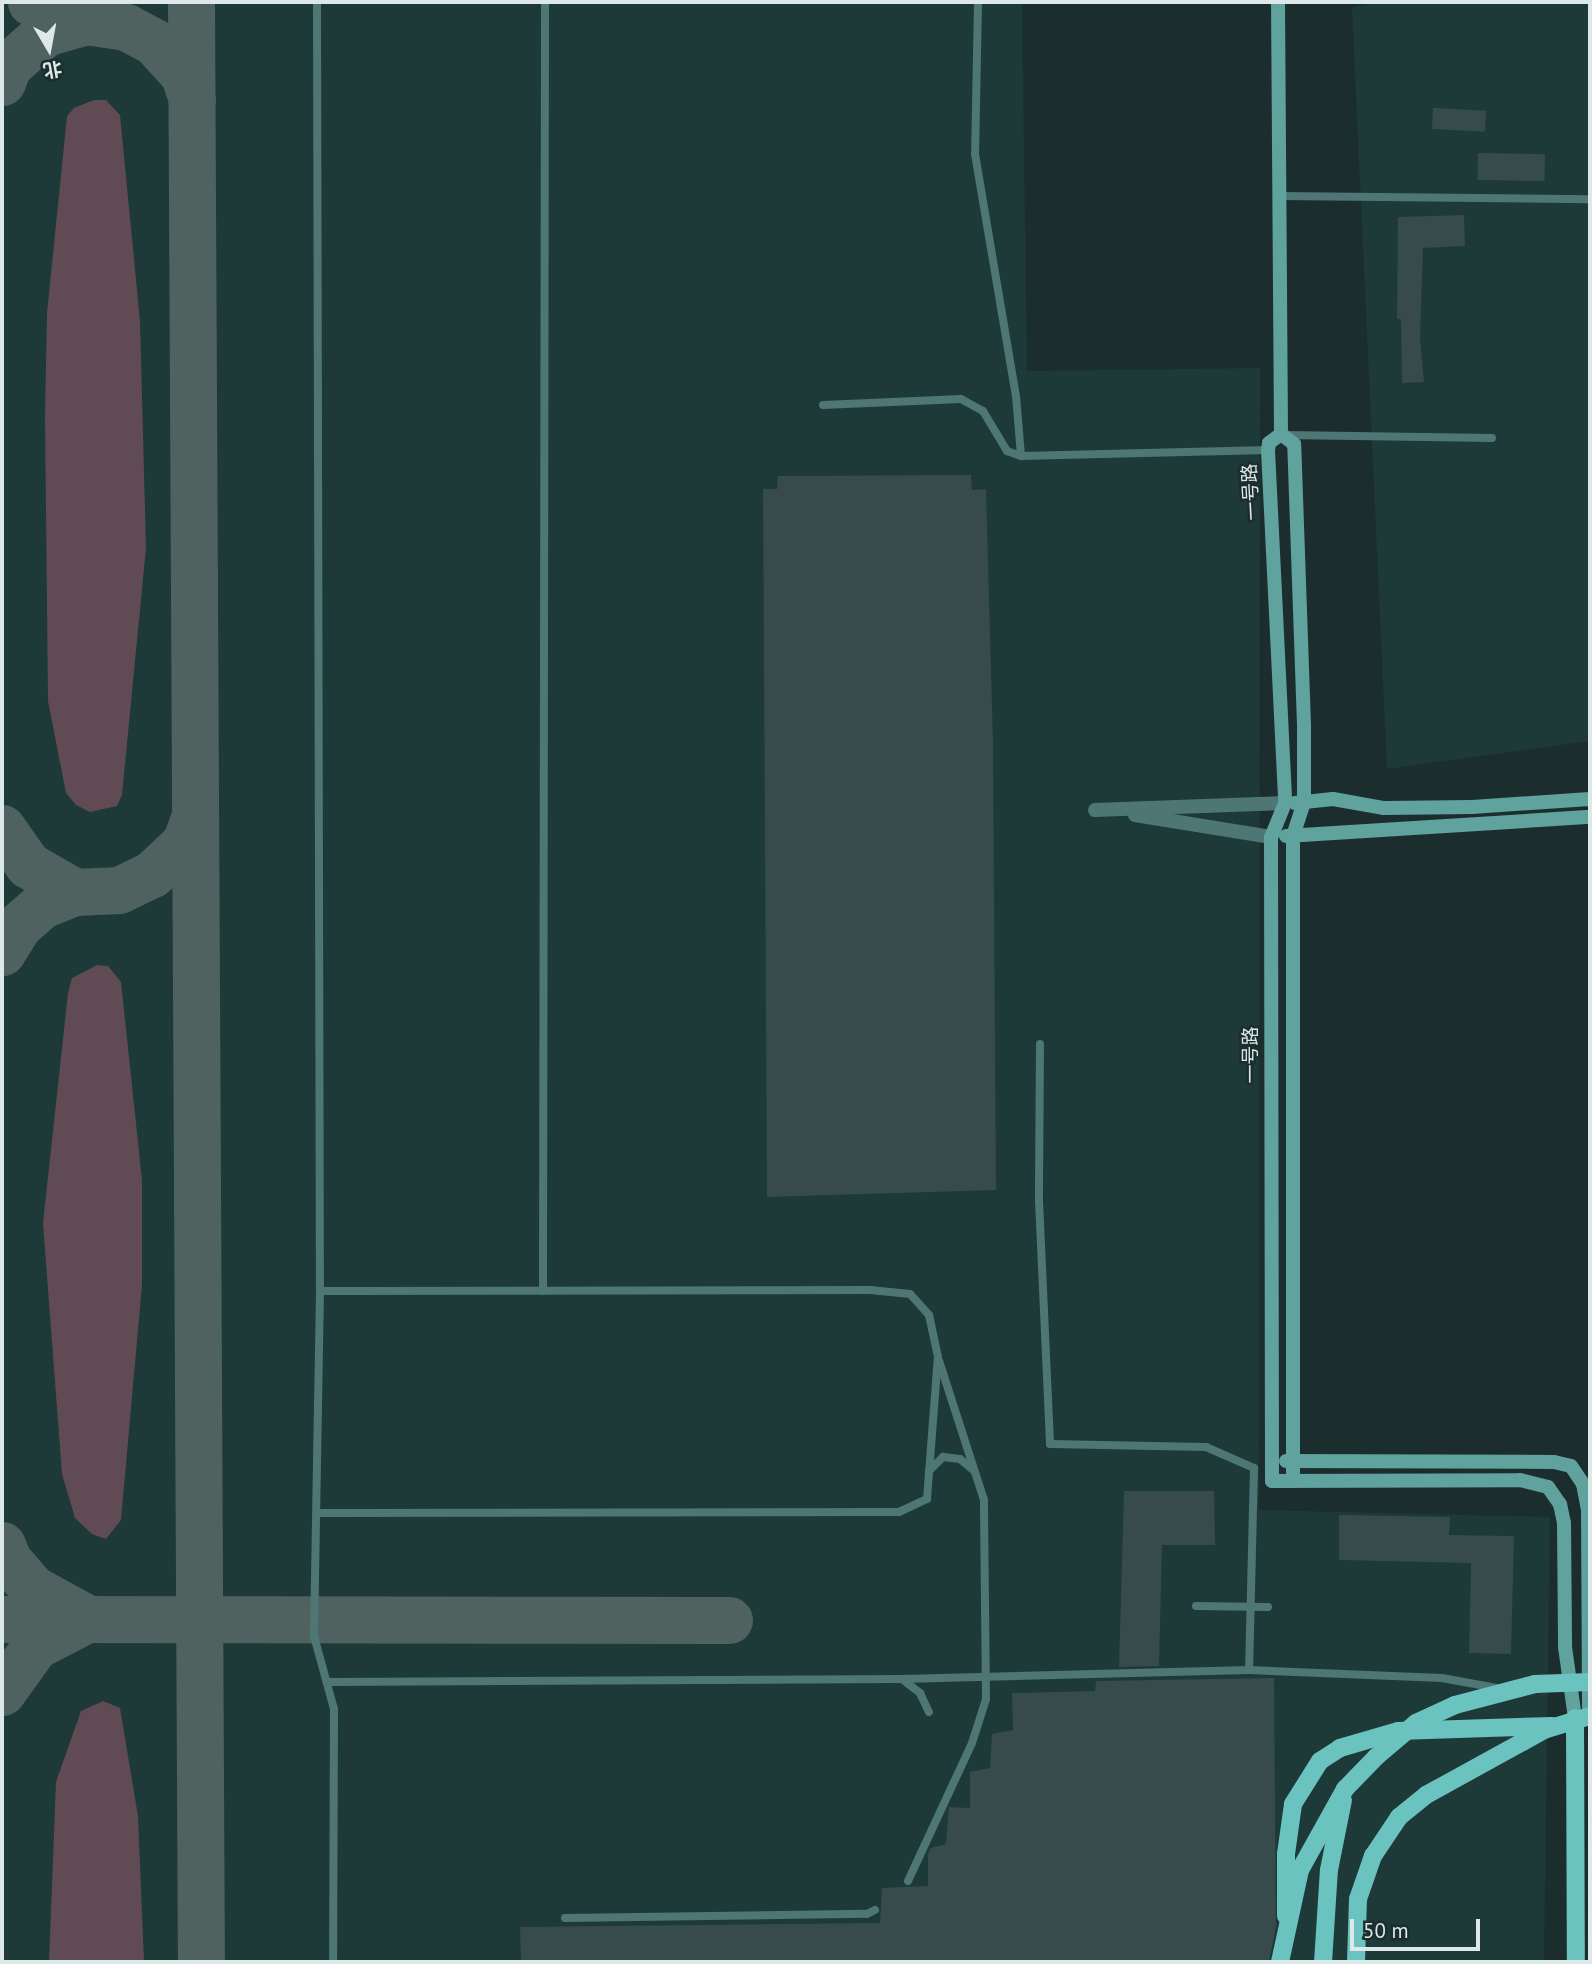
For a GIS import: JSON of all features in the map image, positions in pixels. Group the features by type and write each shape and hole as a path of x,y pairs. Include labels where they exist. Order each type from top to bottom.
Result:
{"main road":[{"path":"1278,2 1281,435 1294,444 1304,803 1293,836 1293,1481 1520,1480 1548,1488 1560,1504 1563,1523 1565,1647 1585,1717"},
{"name":"一号路","path":"1281,435 1269,443 1268,450 1285,803 1271,837 1272,1481 1293,1481"},
{"path":"1285,803 1333,799 1384,808 1472,807 1590,799"},
{"path":"1271,837 1590,817"},
{"path":"1272,1461 1553,1462 1571,1466 1583,1484 1587,1509 1585,1717 1576,1962"},
{"path":"1280,1962 1300,1870 1345,1789 1398,1738 1434,1713 1535,1684 1590,1682"},
{"path":"1286,1962 1288,1829 1293,1804 1320,1761 1340,1748 1398,1731 1552,1726 1585,1717"},
{"path":"1356,1962 1358,1899 1373,1856 1389,1828 1426,1795 1552,1726"},
{"path":"1323,1962 1329,1870 1345,1789"}],"street":[{"path":"1271,837 1095,810 1285,803"}],"lane":[{"path":"317,2 320,1291 314,1636 330,1682 334,1709 333,1962"},
{"path":"543,1291 545,2"},
{"path":"978,2 976,168 1016,396 1021,456"},
{"path":"1280,196 1590,199"},
{"path":"823,405 961,400 983,411 1007,451 1021,456 1268,450"},
{"path":"1281,435 1492,439"},
{"path":"1040,1044 1039,1201 1050,1444 1206,1447 1254,1468 1253,1606 1249,1670"},
{"path":"320,1291 870,1290 909,1294 929,1315 938,1357 984,1500 986,1699 972,1743 908,1881"},
{"path":"317,1513 899,1512 926,1499 938,1357"},
{"path":"929,1472 943,1457 960,1459 975,1472"},
{"path":"1196,1606 1268,1607"},
{"path":"330,1682 984,1679 1249,1670 1442,1678 1525,1694"},
{"path":"902,1679 920,1693 929,1712"},
{"path":"565,1918 867,1914 875,1910"}],"shaded area":[{"path":"2,2 1022,2 1027,371 1260,368 1259,1510 1550,1517 1544,1962 2,1962"},
{"path":"1375,2 1590,2 1590,741 1387,769 1352,8"},
{"path":"94,100 106,100 120,115 140,321 146,548 122,795 117,806 90,812 76,805 66,793 48,701 45,417 47,313 67,116 74,108"},
{"path":"97,965 108,966 121,982 142,1180 142,1285 121,1520 106,1539 92,1534 75,1518 62,1474 43,1223 68,993 72,978"},
{"path":"103,1701 120,1708 138,1816 144,1962 49,1962 56,1782 81,1711"}],"building":[{"path":"1433,108 1486,111 1485,132 1432,129"},
{"path":"1478,153 1545,154 1545,181 1478,180"},
{"path":"1464,215 1465,246 1423,248 1420,339 1424,382 1402,383 1401,319 1397,319 1398,217"},
{"path":"971,475 972,490 986,489 993,744 996,1190 767,1197 763,489 777,489 778,476"},
{"path":"1124,1491 1214,1491 1215,1545 1162,1545 1159,1666 1119,1667"},
{"path":"1339,1515 1450,1517 1449,1535 1514,1536 1511,1654 1469,1653 1471,1563 1339,1560"},
{"path":"1274,1678 1276,1927 1269,1962 521,1962 520,1927 880,1923 882,1888 928,1886 928,1853 931,1848 946,1844 949,1807 970,1808 970,1772 990,1768 992,1734 1013,1730 1012,1693 1095,1691 1096,1681"}],"taxiway":[{"path":"31,2 65,18 126,27 154,42 184,75 192,100"},
{"path":"191,2 201,1962"},
{"path":"2,82 8,66 45,33 83,22"},
{"path":"2,952 19,925 42,905 75,892 119,890 152,874 185,843 194,818"},
{"path":"2,828 28,865 75,892"},
{"path":"2,1545 8,1560 32,1588 85,1617"},
{"path":"2,1619 729,1620"},
{"path":"2,1692 35,1646 83,1621"}]}
